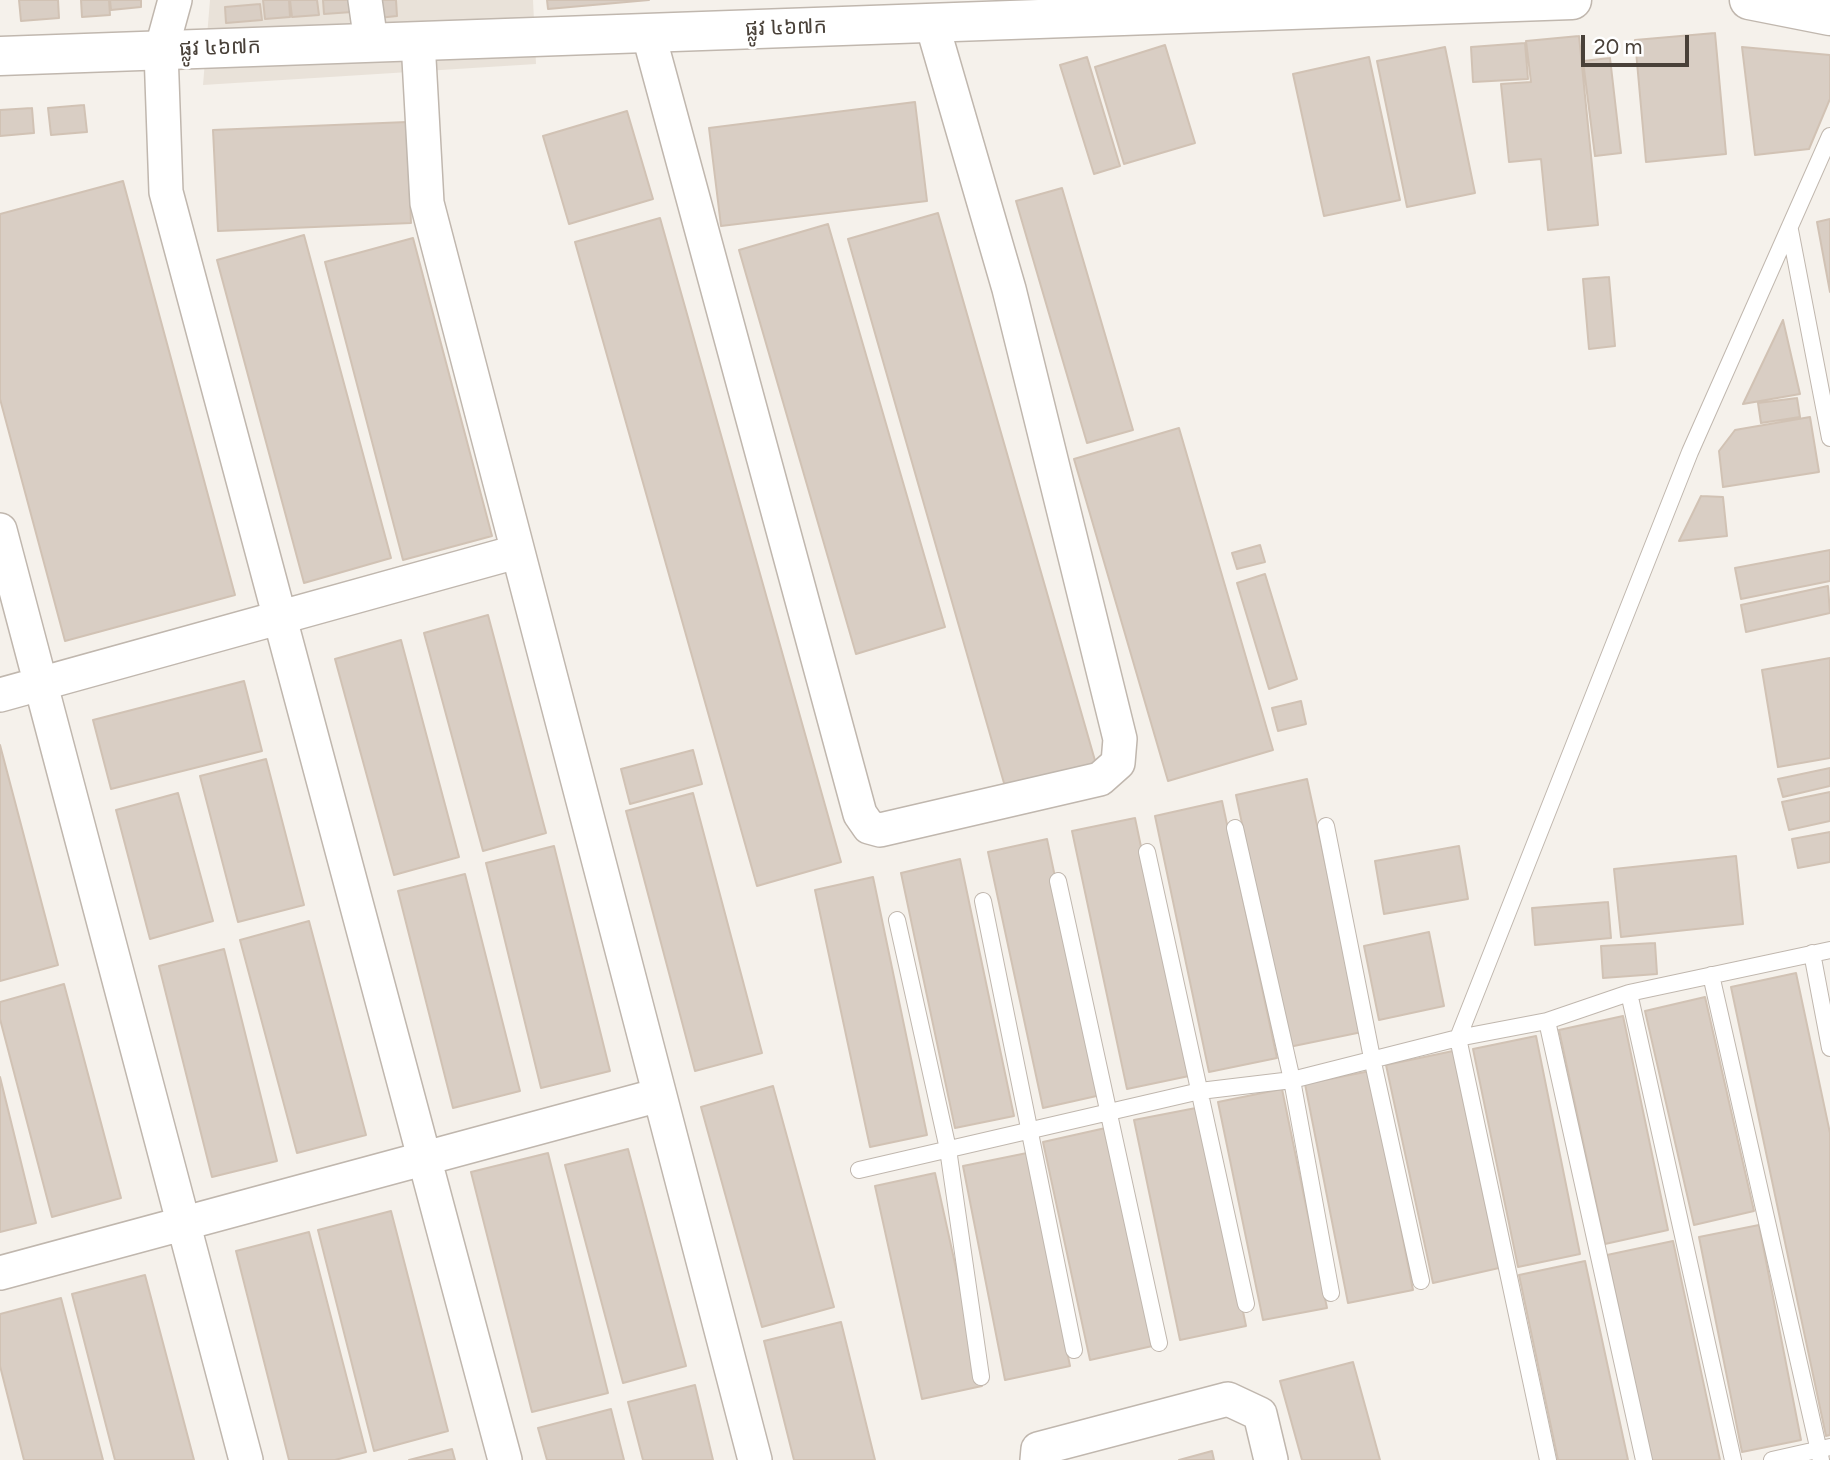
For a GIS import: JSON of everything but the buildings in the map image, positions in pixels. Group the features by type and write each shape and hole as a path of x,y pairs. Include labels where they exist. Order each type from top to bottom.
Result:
{"street":[{"path":"175,0 161,51 166,192 505,1460"},
{"path":"365,0 371,42"},
{"name":"ផ្លូវ ៤៦៧ក","path":"0,56 1573,0"},
{"path":"1749,0 1830,16"},
{"path":"648,33 860,814 869,827 880,830 1100,779 1118,762 1120,739 1009,289 932,24"},
{"path":"418,41 427,203 755,1460"},
{"path":"0,530 246,1460"},
{"path":"0,695 516,552"},
{"path":"0,1273 659,1095"},
{"path":"1037,1460 1038,1449 1228,1399 1260,1414 1271,1460"}],"lane":[{"path":"1548,1460 1458,1038 1690,452 1830,136"},
{"path":"1790,230 1830,438"},
{"path":"1326,825 1372,1058 1421,1281"},
{"path":"1235,828 1292,1080 1331,1293"},
{"path":"1147,852 1246,1304"},
{"path":"1058,881 1159,1343"},
{"path":"983,901 1027,1131 1074,1350"},
{"path":"897,920 948,1149 981,1377"},
{"path":"859,1170 1200,1091 1292,1080 1458,1038 1546,1021 1629,993 1830,950"},
{"path":"1812,953 1830,1048"},
{"path":"1711,975 1823,1452 1772,1460"},
{"path":"1629,993 1733,1460"},
{"path":"1546,1021 1644,1460"}],"shaded area":[{"path":"210,0 533,0 536,64 203,85"}]}
